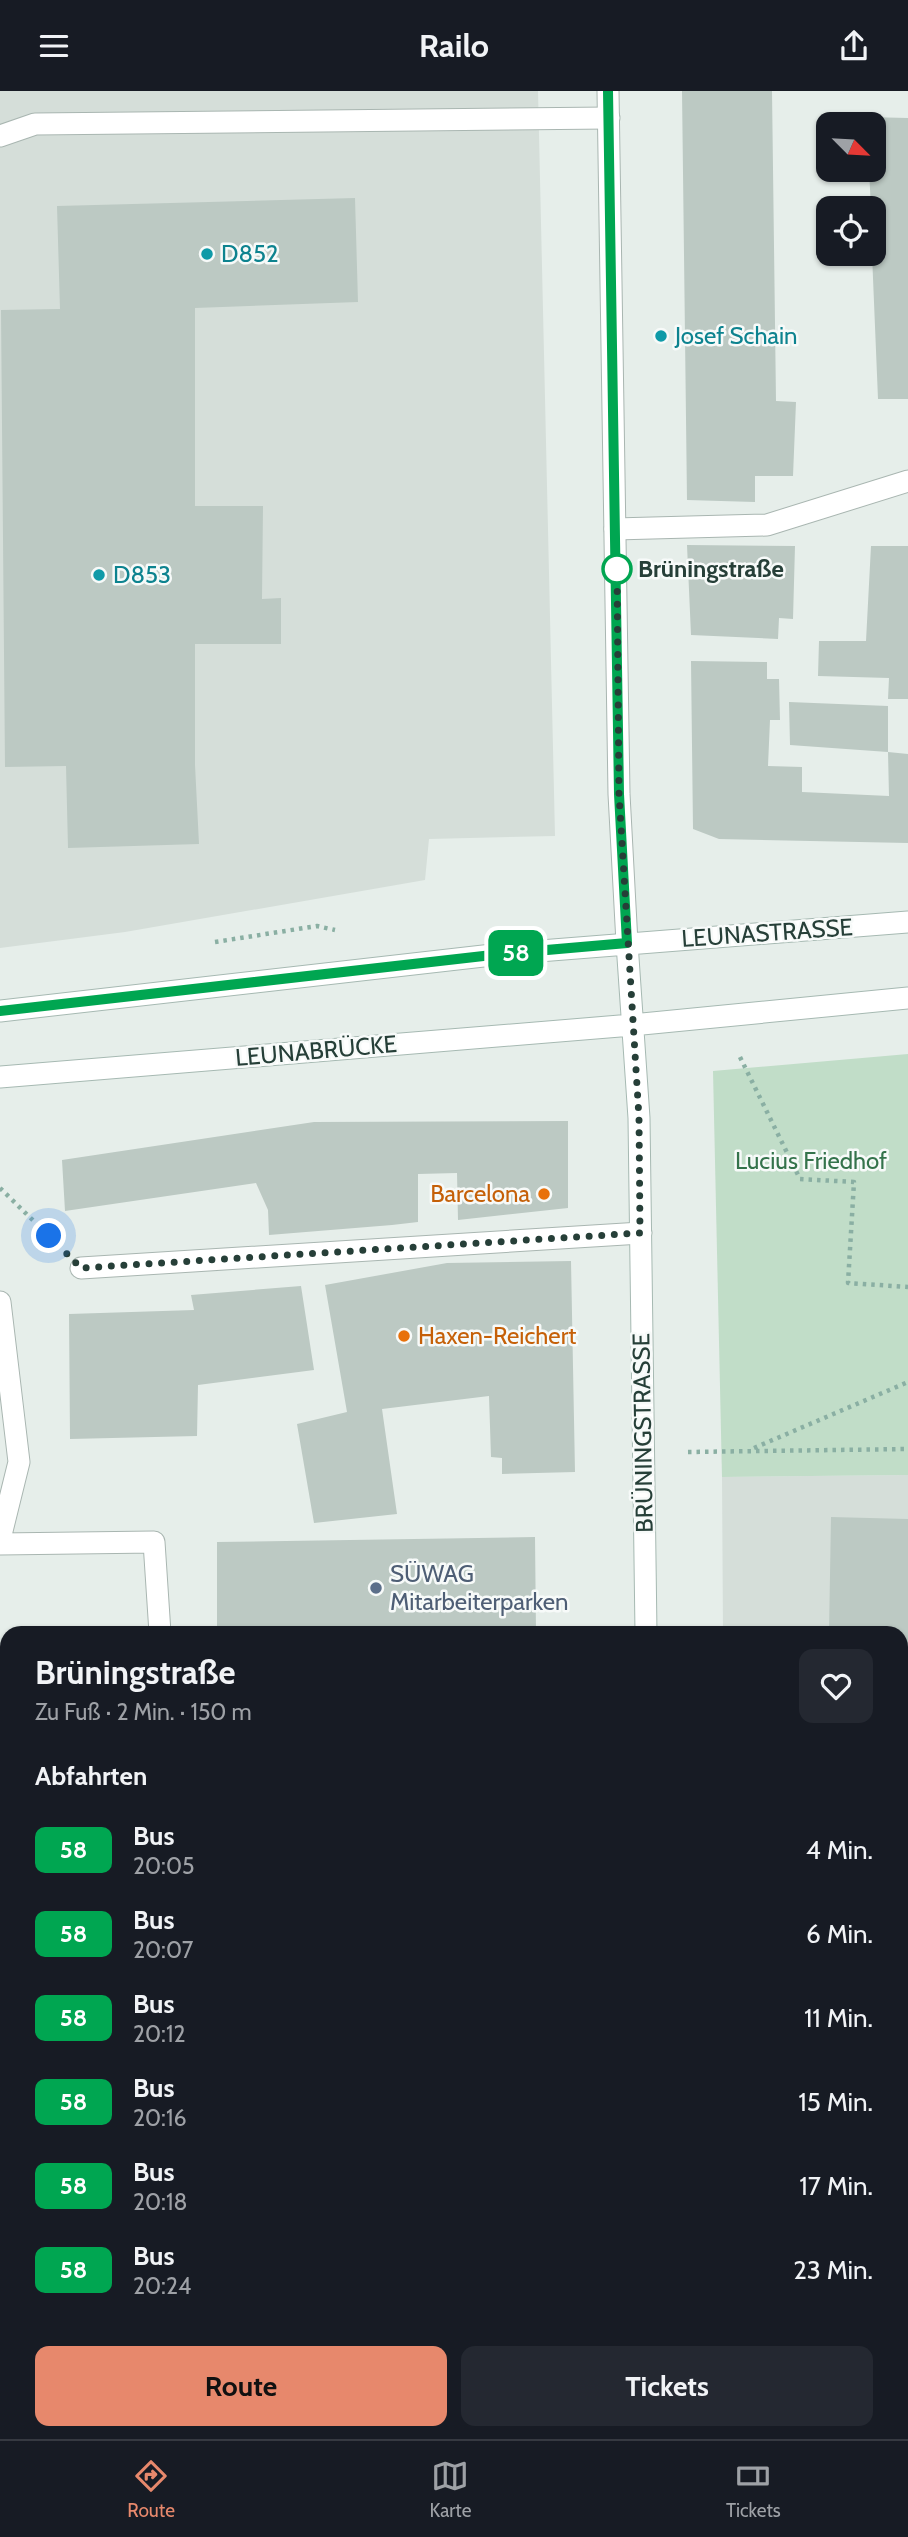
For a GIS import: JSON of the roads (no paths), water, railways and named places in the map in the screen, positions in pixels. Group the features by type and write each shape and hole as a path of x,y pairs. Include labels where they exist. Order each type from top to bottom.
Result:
{"street":[{"name":"BRÜNINGSTRASSE","path":"608,91 619,794 639,1118 646,1626"},
{"path":"0,137 35,124 609,118"},
{"path":"615,529 767,525 908,481"},
{"name":"LEUNASTRASSE","path":"627,943 908,922"},
{"path":"0,1010 501,954 627,943"},
{"path":"632,1025 908,998"},
{"name":"LEUNABRÜCKE","path":"0,1077 632,1025"},
{"path":"81,1268 640,1233"},
{"path":"0,1302 19,1462 0,1541 154,1542 160,1626"}],"place":[{"name":"D852","path":"207,254"},
{"name":"Josef Schain","path":"661,336"},
{"name":"Brüningstraße","path":"617,569"},
{"name":"D853","path":"99,575"},
{"name":"Barcelona","path":"544,1194"},
{"name":"Haxen-Reichert","path":"404,1336"},
{"name":"SÜWAG Mitarbeiterparken","path":"376,1588"}],"park label":[{"name":"Lucius Friedhof","path":"811,1161"}]}
